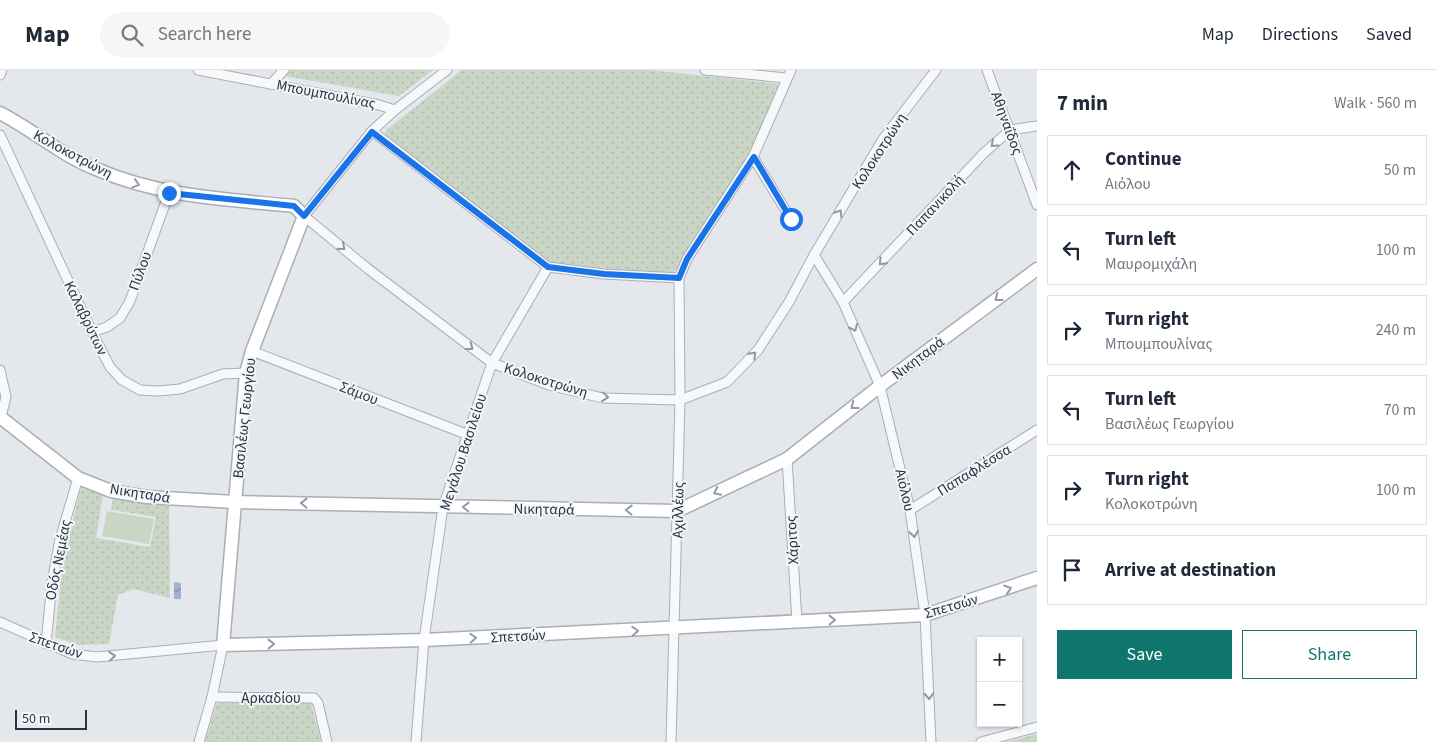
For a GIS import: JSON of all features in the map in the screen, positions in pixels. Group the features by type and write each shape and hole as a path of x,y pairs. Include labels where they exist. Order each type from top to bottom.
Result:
{"street":[{"path":"0,75 2,70"},
{"name":"Μπουμπουλίνας","path":"198,70 395,110"},
{"path":"271,84 284,70"},
{"name":"Βασιλέως Γεωργίου","path":"200,742 212,698 223,645 246,373 252,351 304,216 372,132 395,110 447,70"},
{"path":"548,267 604,274 679,278 687,259 754,157 789,74 705,70"},
{"name":"Κολοκοτρώνη","path":"0,113 53,147 95,169 169,193 294,206 367,268 492,363 549,384 603,398 680,400 727,382 758,350 789,302 814,255 883,139 936,70"},
{"name":"Αθηναΐδος","path":"987,70 1037,206"},
{"path":"1010,130 1037,126"},
{"name":"Παπανικολή","path":"843,302 984,153 1010,130"},
{"name":"Μπουμπουλίνας","path":"372,132 548,267"},
{"name":"Καλαβρύτων","path":"0,135 92,332 110,367 122,380 140,390 180,389 209,377 246,373"},
{"path":"754,157 791,219"},
{"name":"Πύλου","path":"92,332 107,327 120,318 130,301 169,193"},
{"name":"Αιόλου","path":"814,255 843,302 880,386 910,510 925,614 931,742"},
{"name":"Μεγάλου Βασιλείου","path":"416,742 424,640 444,507 466,434 492,363 548,267"},
{"name":"Νικηταρά","path":"1,417 78,478 111,491 147,497 235,502 677,511 787,459 880,386 1037,269"},
{"name":"Αχιλλέως","path":"670,742 675,629 680,400 679,278"},
{"name":"Σάμου","path":"252,351 466,434"},
{"path":"0,370 6,397 1,417"},
{"name":"Παπαφλέσσα","path":"910,510 1037,430"},
{"name":"Χάριτος","path":"787,459 796,621"},
{"name":"Οδóς Νεμέας","path":"46,644 52,582 60,539 78,478"},
{"name":"Σπετσών","path":"0,622 72,654 97,657 223,645 424,640 675,629 796,621 854,620 925,614 1012,588 1037,578"},
{"name":"Αρκαδίου","path":"212,698 314,698 318,703 327,742"},
{"path":"981,742 1037,727"}],"green space":[{"path":"291,70 433,70 399,96 285,76"},
{"path":"462,70 650,70 779,84 751,155 675,271 660,274 551,263 385,135 386,130"},
{"path":"81,488 103,495 96,538 150,547 156,517 111,510 113,497 169,505 170,598 133,589 118,595 109,644 78,645 55,637 63,559"},
{"path":"107,511 154,519 149,544 102,536"},
{"path":"217,703 311,703 321,742 205,742"},
{"path":"1037,734 1037,742 1005,742"}],"water":[{"path":"174,582 181,583 181,599 174,599"}],"route":[{"path":"169,193 294,206 304,216 310,206 372,132 548,267 604,274 679,278 687,259 754,157 791,219"}]}
